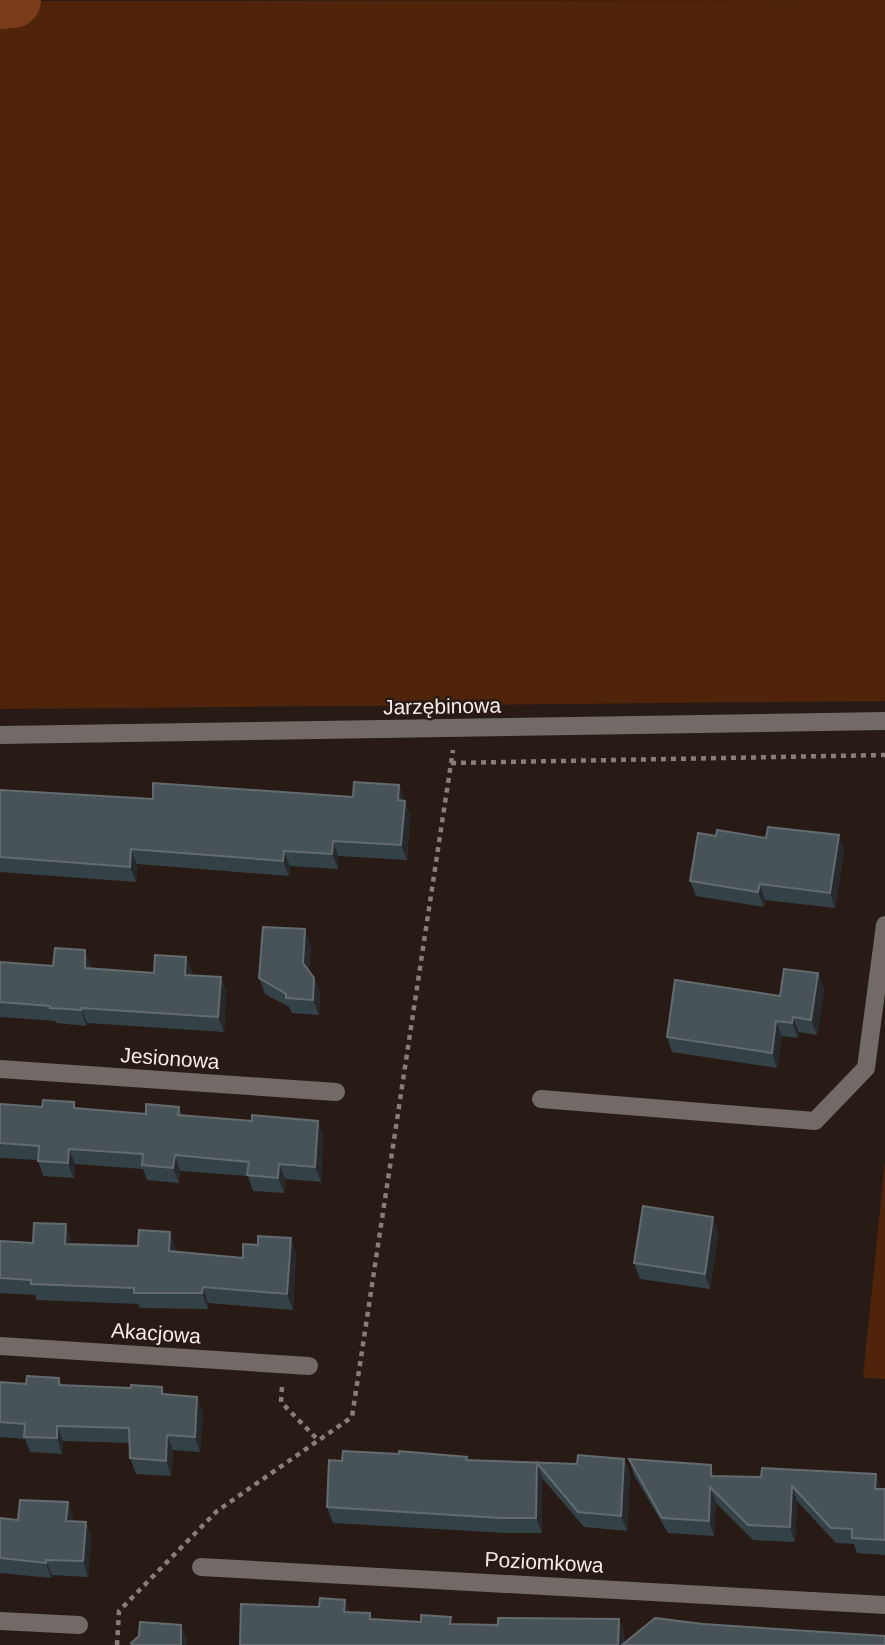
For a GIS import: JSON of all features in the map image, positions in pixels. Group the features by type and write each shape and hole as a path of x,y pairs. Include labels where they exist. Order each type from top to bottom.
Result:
{"street":[{"name":"Jarzębinowa","path":"0,735 885,720"},
{"path":"541,1100 815,1121 866,1068 885,925"},
{"name":"Jesionowa","path":"0,1069 336,1092"},
{"name":"Akacjowa","path":"0,1346 309,1366"},
{"name":"Poziomkowa","path":"201,1567 885,1605"},
{"path":"0,1620 79,1625"}],"path":[{"path":"117,1645 118,1611 217,1511 352,1416 456,729"},
{"path":"451,763 885,755"},
{"path":"282,1364 281,1402 319,1441"}],"shaded area":[{"path":"885,0 885,701 0,709 0,1"},
{"path":"885,1161 885,1379 863,1378"}],"building":[{"path":"354,782 399,785 398,800 405,801 401,845 333,841 332,854 284,851 283,861 131,849 130,867 0,857 0,790 153,799 153,783 353,797"},
{"path":"768,827 839,835 830,893 760,884 758,892 690,881 698,833 716,836 717,830 766,838"},
{"path":"263,927 305,929 303,963 314,978 313,1000 286,998 286,994 259,978"},
{"path":"55,948 85,950 85,968 154,973 155,955 186,957 185,975 221,977 218,1017 50,1008 0,1002 0,962 53,966"},
{"path":"784,969 818,973 811,1020 793,1017 792,1023 776,1021 772,1053 667,1037 675,980 780,996"},
{"path":"43,1100 74,1102 74,1108 146,1114 146,1104 179,1107 178,1115 252,1121 252,1115 318,1121 315,1167 279,1164 278,1178 247,1175 249,1162 175,1155 173,1168 142,1165 143,1154 69,1149 68,1163 38,1161 39,1146 0,1143 0,1104 42,1107"},
{"path":"643,1206 713,1217 705,1274 634,1263"},
{"path":"34,1223 66,1224 65,1244 138,1246 139,1230 170,1232 169,1251 243,1258 243,1244 258,1245 258,1236 291,1238 287,1294 203,1287 202,1293 134,1293 134,1288 31,1284 31,1280 0,1278 0,1241 33,1243"},
{"path":"27,1376 59,1378 59,1385 162,1387 162,1394 197,1397 195,1437 167,1435 166,1461 130,1458 129,1428 57,1426 57,1438 24,1437 25,1424 0,1422 0,1382 26,1384"},
{"path":"343,1451 399,1454 399,1451 467,1457 466,1460 577,1464 578,1455 624,1459 621,1516 578,1512 537,1463 536,1518 327,1507 329,1460 342,1461"},
{"path":"629,1459 711,1465 711,1476 761,1477 762,1468 876,1474 875,1489 885,1489 885,1540 852,1538 852,1529 831,1528 792,1486 790,1527 748,1525 710,1487 709,1521 662,1518"},
{"path":"20,1500 68,1502 66,1521 86,1522 83,1561 46,1560 46,1563 0,1558 0,1518 18,1520"},
{"path":"320,1598 345,1600 344,1612 370,1613 370,1619 421,1622 421,1615 451,1617 450,1624 498,1625 498,1618 619,1619 618,1645 240,1645 241,1604 319,1607"},
{"path":"655,1618 703,1624 885,1636 885,1645 622,1645"},
{"path":"140,1622 181,1625 181,1645 133,1645 131,1643 139,1636"}],"waterway":[{"path":"0,1 13,0"}]}
